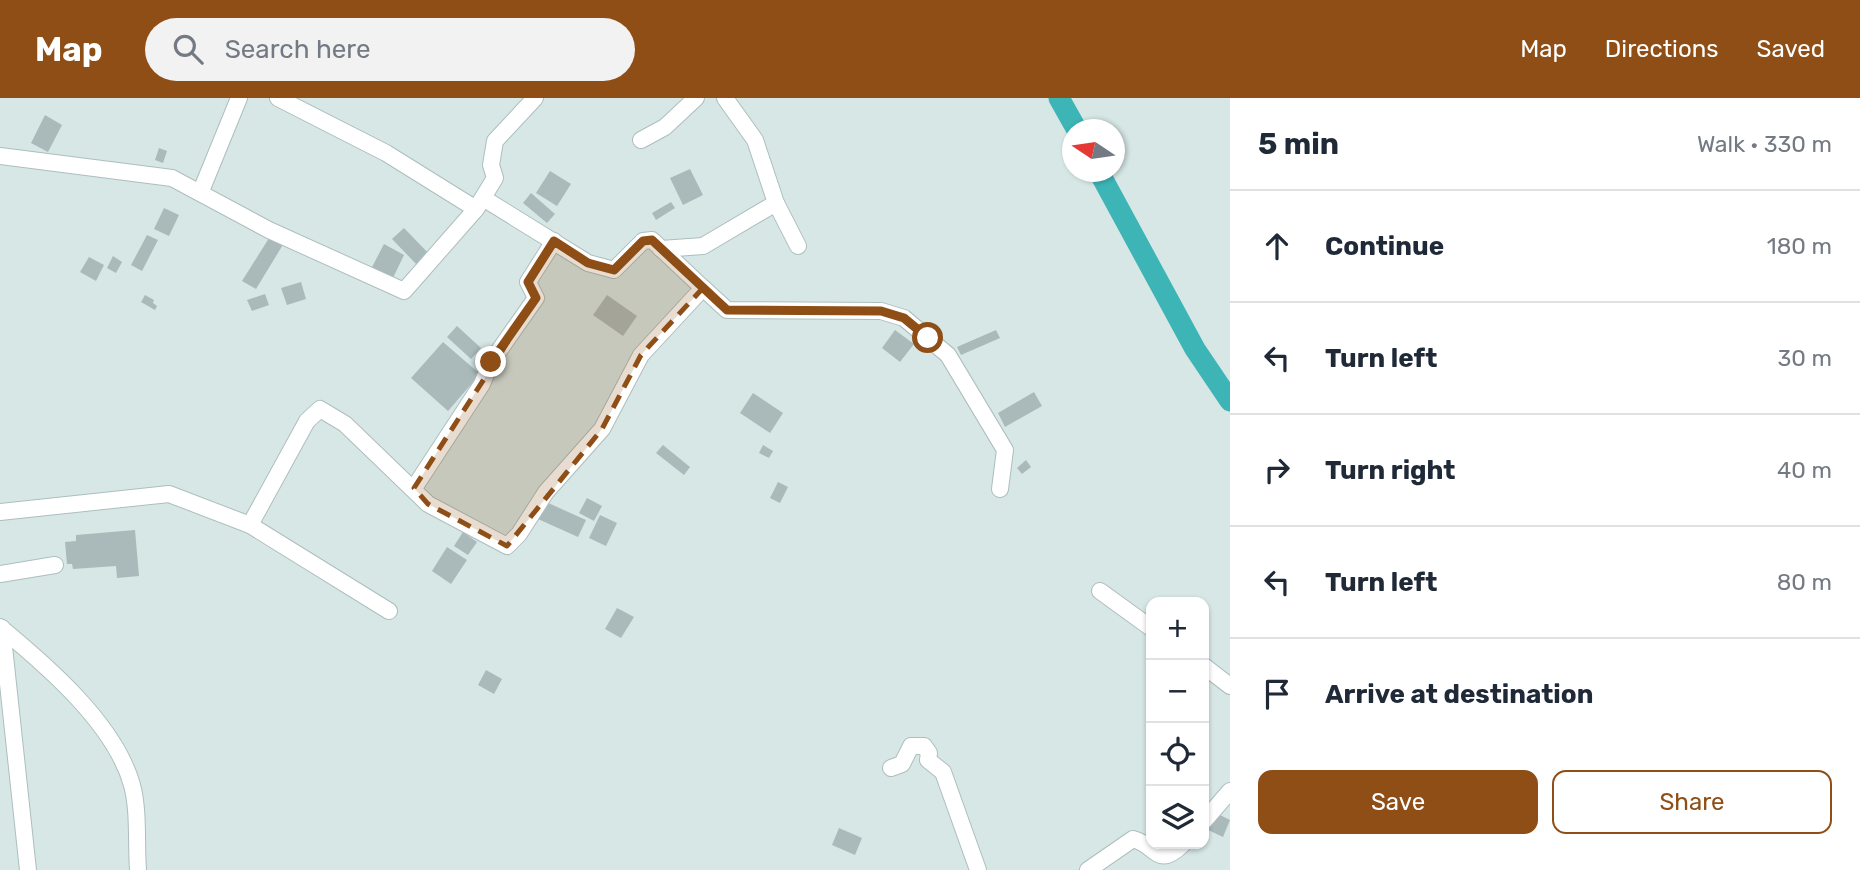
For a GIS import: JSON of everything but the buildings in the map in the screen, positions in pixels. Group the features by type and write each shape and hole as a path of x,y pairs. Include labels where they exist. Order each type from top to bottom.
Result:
{"street":[{"path":"201,191 239,98"},
{"path":"278,98 554,241 588,263 614,270 643,241 652,240 727,310 881,311 904,318 948,355 1004,450 1000,489"},
{"path":"0,156 172,178 201,191 226,208 269,230 404,291 480,203 495,178 491,165 495,141 535,98"},
{"path":"641,140 665,127 696,98"},
{"path":"724,98 755,140 776,203 797,246"},
{"path":"661,249 703,246 776,203"},
{"path":"414,488 482,384 491,362 536,298 528,282 554,241"},
{"path":"250,525 300,433 320,409 345,424 428,504 507,546 519,534 546,492 602,429 642,355 703,288"},
{"path":"0,512 169,494 250,525 389,611"},
{"path":"0,574 55,565"},
{"path":"1100,591 1146,624"},
{"path":"1,627 28,870"},
{"path":"1,627 73,695 108,736 124,762 133,788 138,870"},
{"path":"1209,671 1230,687"},
{"path":"891,768 902,764 911,746 924,747 929,753 928,760 943,772 978,870"},
{"path":"1209,815 1230,791"},
{"path":"1088,870 1133,839 1142,841 1146,845"},
{"path":"1149,849 1164,858 1172,856 1178,849"}],"highlighted area":[{"path":"652,240 703,288 641,355 602,429 507,546 428,504 414,488 536,298 528,282 554,241 588,263 615,269 643,241"}],"waterway":[{"path":"1059,98 1071,119"},
{"path":"1104,182 1195,349 1230,401"}],"route":[{"path":"491,362 536,298 528,282 554,241 588,263 614,270 643,241 652,240 727,310 881,311 904,318 928,338"}]}
